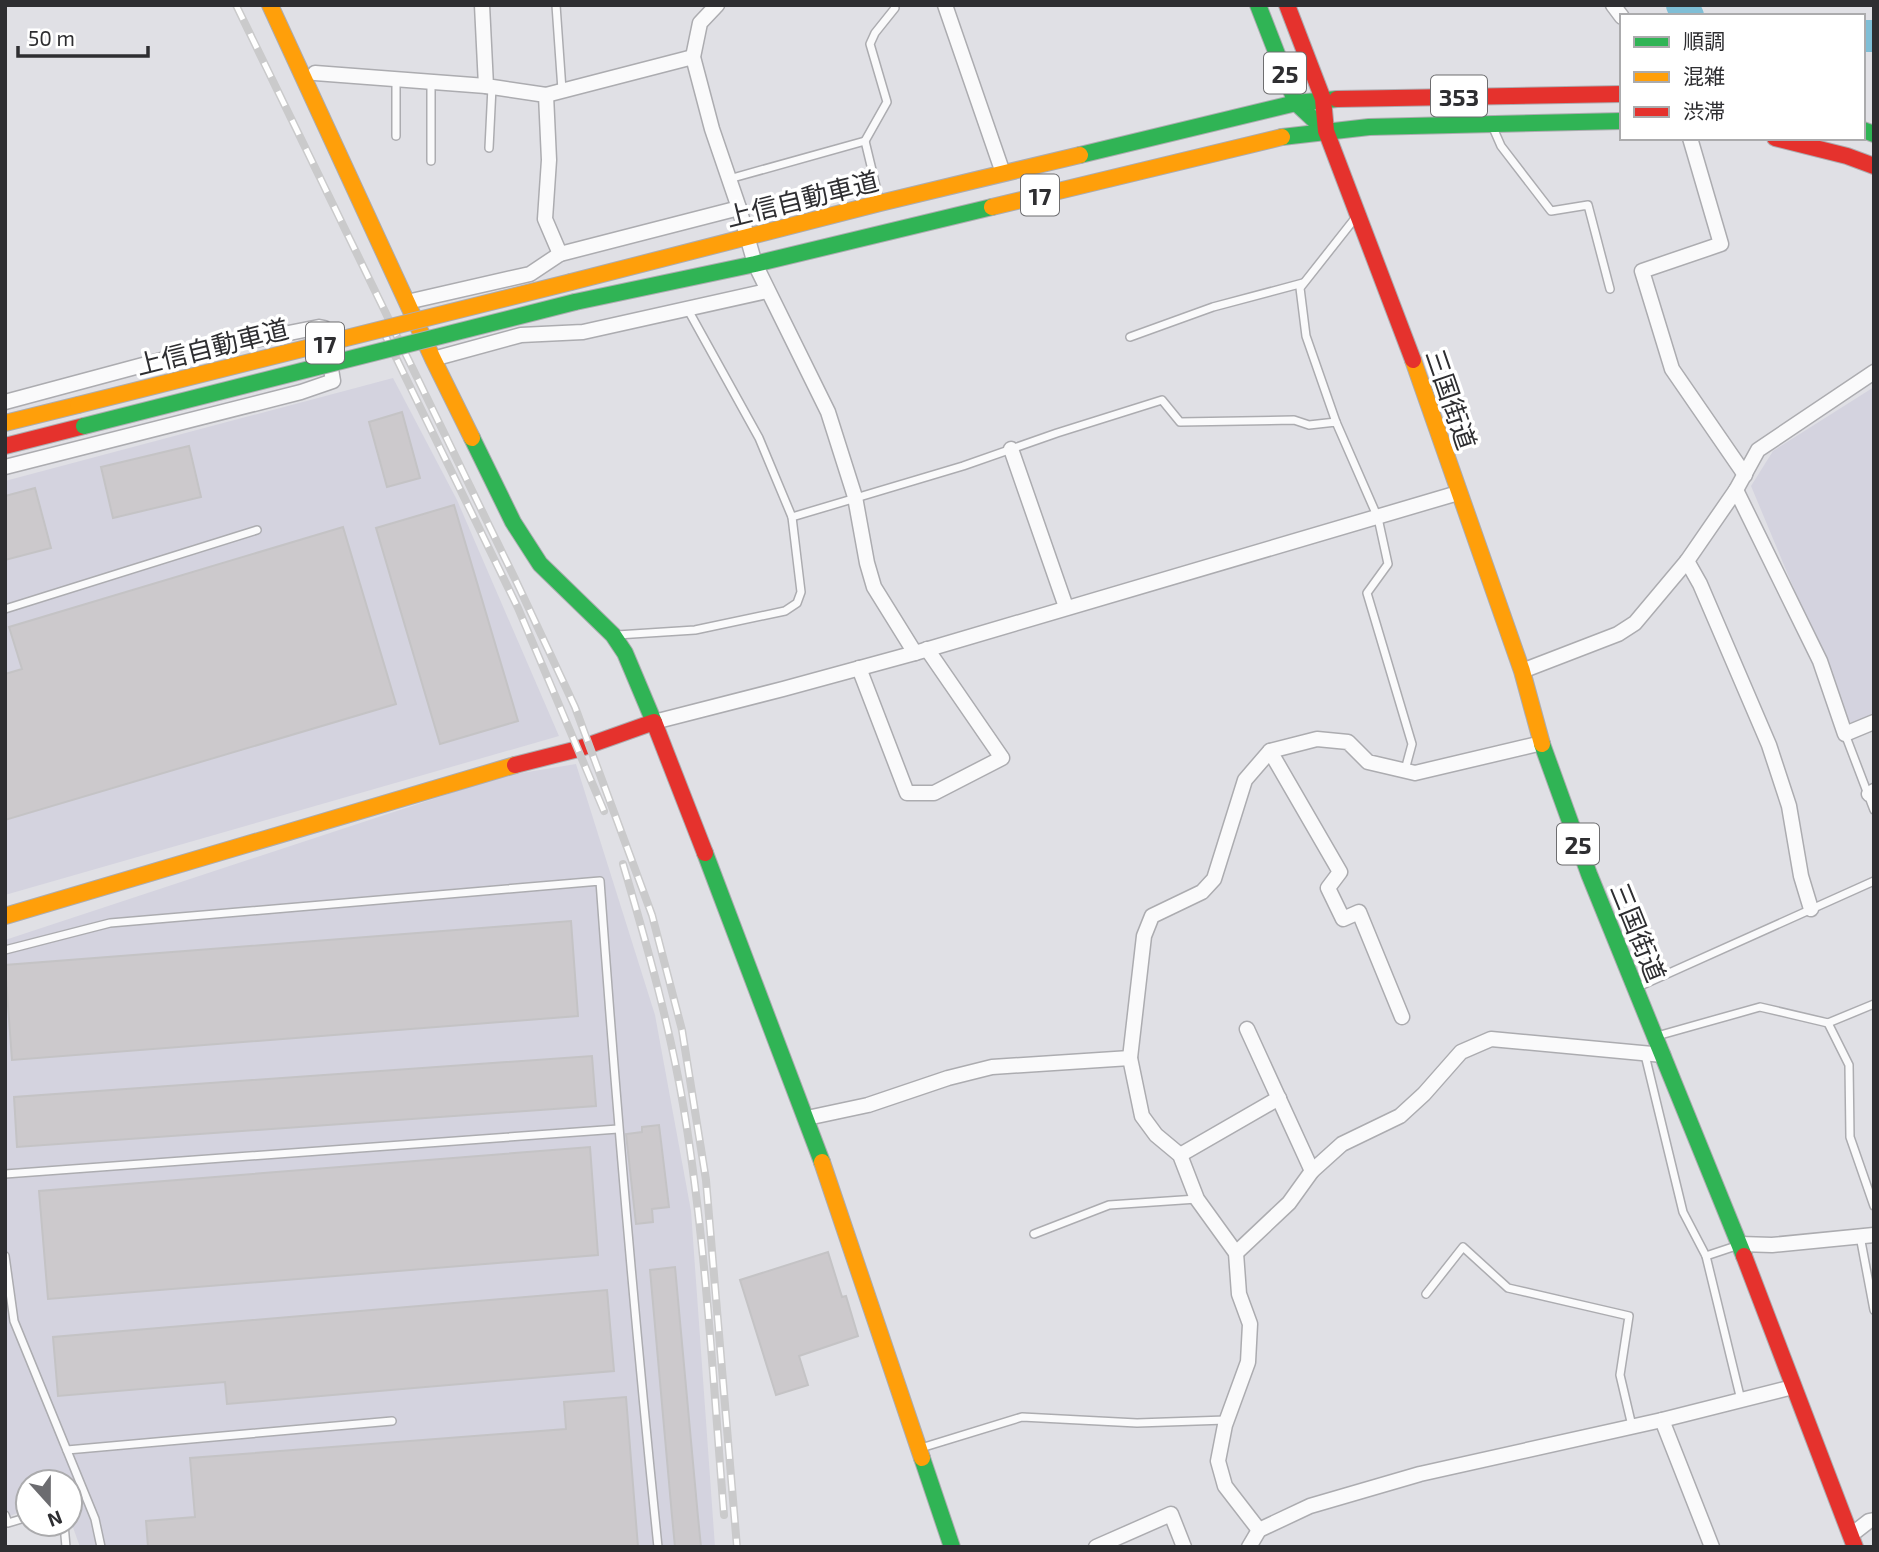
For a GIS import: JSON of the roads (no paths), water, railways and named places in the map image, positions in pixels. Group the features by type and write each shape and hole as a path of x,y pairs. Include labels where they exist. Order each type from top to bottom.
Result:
{"main road":[{"path":"270,5 433,359 513,522 540,564 613,635 625,653 807,1118 951,1547"},
{"name":"25","path":"1258,5 1296,103 1326,131"},
{"name":"25","path":"1287,5 1323,99 1326,131"},
{"name":"上信自動車道","path":"5,423 880,203 1296,103 1323,99 1620,94"},
{"name":"上信自動車道","path":"5,446 575,302 755,264 1277,138 1369,127 1620,121"},
{"name":"三国街道","path":"1326,131 1427,398 1521,671 1542,743 1589,874 1740,1244 1848,1543"},
{"path":"1783,140 1847,156 1874,166"},
{"path":"5,916 505,768 578,749 654,722"}],"street":[{"path":"482,5 489,87"},
{"path":"718,5 700,23 693,57 712,130 755,264 828,412 855,497 874,587 1002,758 934,793 906,793 859,668"},
{"path":"945,5 1003,173"},
{"path":"315,73 489,87 546,95 693,57"},
{"path":"546,95 549,160 545,219 560,254"},
{"path":"1691,140 1721,244 1642,271 1672,369 1745,475"},
{"path":"407,302 530,274 560,254 739,208"},
{"path":"433,359 521,335 583,332 767,291"},
{"path":"5,402 184,354 319,327 324,328 333,381 301,392 5,467"},
{"path":"1521,671 1618,634 1635,624 1687,561 1736,490 1758,450 1874,372"},
{"path":"1012,449 1066,607"},
{"path":"1736,490 1821,661 1845,734 1874,722"},
{"path":"654,722 921,651 1458,493"},
{"path":"1687,561 1700,584 1769,745 1789,806 1801,876 1811,909"},
{"path":"1259,1530 1225,1486 1218,1461 1227,1420 1248,1362 1250,1324 1238,1294 1236,1253 1197,1199 1180,1155 1156,1135 1142,1116 1130,1058 1144,936 1152,916 1202,892 1214,879 1245,780 1270,751 1317,739 1348,742 1368,762 1415,773 1542,743"},
{"path":"1270,751 1340,873 1328,888 1343,919 1359,912 1402,1017"},
{"path":"1247,1029 1312,1171"},
{"path":"1236,1253 1289,1203 1312,1171 1342,1144 1400,1115 1424,1094 1461,1052 1491,1039 1663,1055"},
{"path":"807,1118 868,1105 948,1078 992,1067 1130,1058"},
{"path":"1180,1155 1279,1098"},
{"path":"1740,1244 1772,1245 1867,1236"},
{"path":"1249,1547 1259,1530 1310,1506 1420,1474 1662,1420 1793,1387"},
{"path":"1662,1420 1712,1547"},
{"path":"1096,1547 1171,1514 1184,1547"},
{"path":"1848,1543 1869,1521 1874,1520"}],"lane":[{"path":"556,5 562,90"},
{"path":"880,203 865,141 887,102 870,44 875,33 895,8 894,5"},
{"path":"396,79 396,136"},
{"path":"431,82 431,161"},
{"path":"489,87 489,148"},
{"path":"1491,123 1501,146 1551,211 1588,205 1610,289"},
{"path":"729,179 865,141"},
{"path":"1358,214 1300,288 1306,336 1336,422 1378,518 1388,564 1367,593 1412,744 1405,770"},
{"path":"1130,337 1213,307 1304,283"},
{"path":"613,635 695,630 785,611 797,603 801,592 792,517 759,438 687,307"},
{"path":"792,517 963,467 1163,400 1180,422 1294,420 1309,425 1336,422"},
{"path":"5,609 257,530"},
{"path":"1845,734 1871,793 1874,810"},
{"path":"5,950 110,923 600,881 618,1129 658,1547"},
{"path":"1635,988 1874,881"},
{"path":"1655,1037 1760,1007 1828,1023 1874,1004"},
{"path":"1828,1023 1849,1065 1850,1137 1874,1206"},
{"path":"1645,1055 1683,1212 1706,1256 1741,1400"},
{"path":"5,1174 618,1129"},
{"path":"1034,1234 1109,1205 1197,1199"},
{"path":"1867,1236 1874,1310"},
{"path":"1706,1256 1740,1244"},
{"path":"1426,1294 1463,1247 1508,1288 1629,1316 1620,1375 1632,1426"},
{"path":"5,1256 14,1321 95,1519 101,1547"},
{"path":"919,1449 1022,1417 1137,1423 1227,1420"},
{"path":"67,1450 392,1422"}],"waterway":[{"path":"1682,5 1687,14"},
{"path":"1865,36 1874,36"}],"railway":[{"path":"236,5 575,707 652,915 682,1030 706,1180 737,1547"},
{"path":"383,331 518,608 604,811"},
{"path":"623,864 665,1017 692,1160 724,1515"}]}
